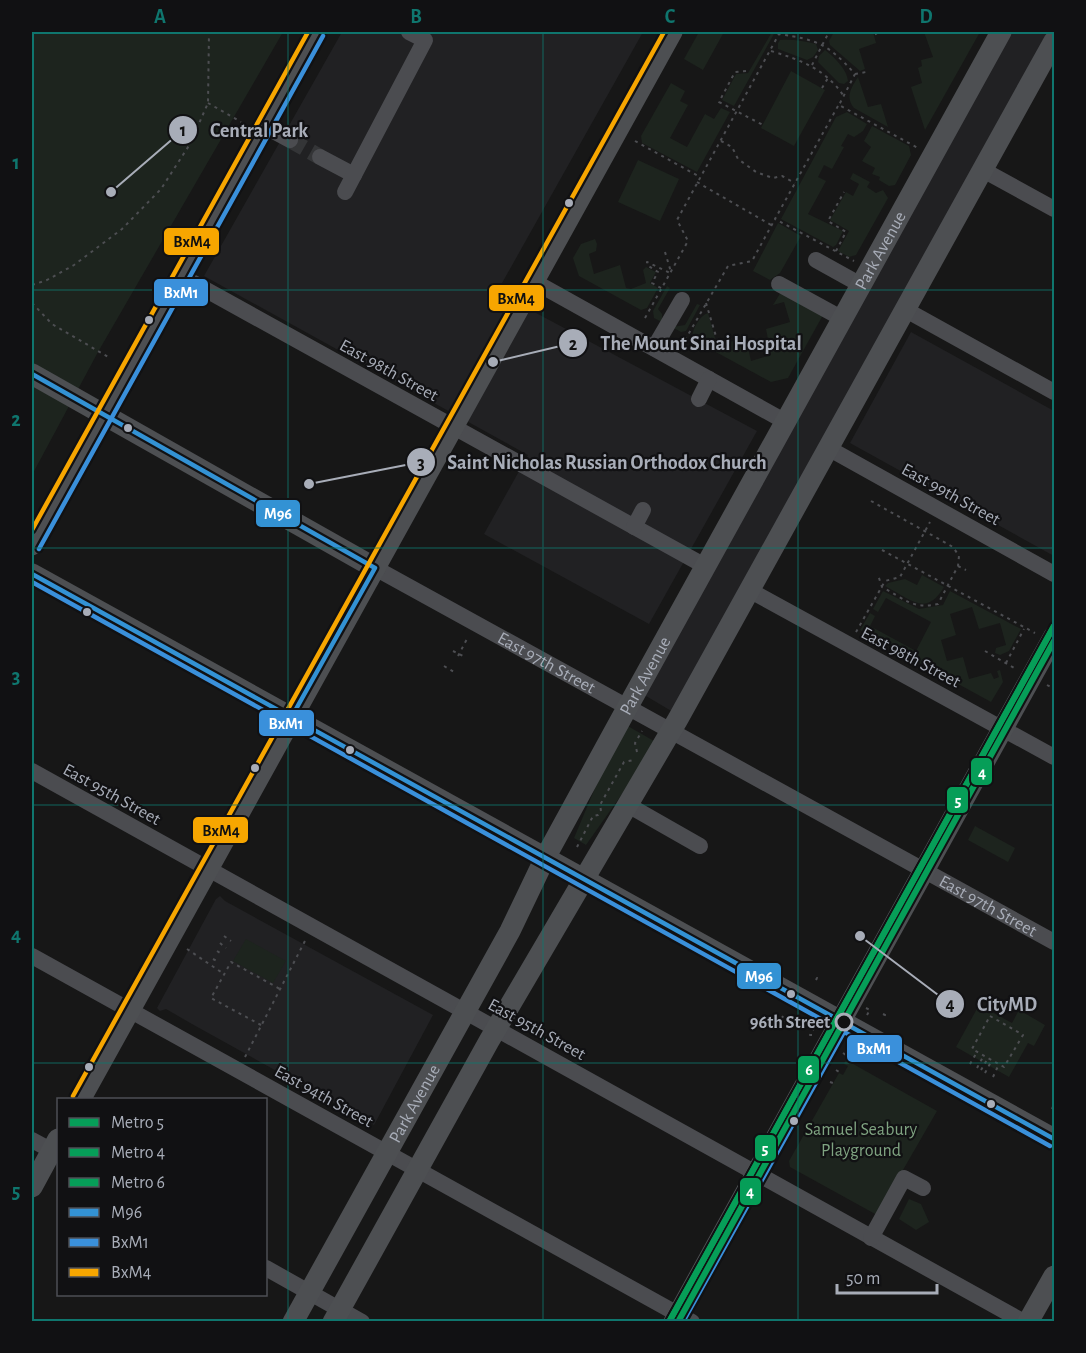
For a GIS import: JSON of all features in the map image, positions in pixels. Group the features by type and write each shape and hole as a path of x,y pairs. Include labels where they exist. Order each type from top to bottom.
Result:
{"main road":[{"path":"32,545 316,32"},
{"path":"81,1098 672,32"},
{"name":"Park Avenue","path":"293,1322 510,931 545,858 705,566 1001,32"},
{"name":"Park Avenue","path":"337,1315 496,1028 671,731 1054,40"},
{"name":"East 97th Street","path":"32,374 375,568"},
{"path":"32,574 1054,1139"},
{"path":"681,1319 756,1173 1003,729 1045,635"},
{"path":"32,1187 56,1148"},
{"path":"1026,1322 1054,1276"}],"street":[{"path":"345,192 425,40 409,32"},
{"path":"264,126 290,141"},
{"path":"320,157 354,175"},
{"path":"983,170 1054,209"},
{"path":"816,260 861,285"},
{"name":"East 98th Street","path":"181,276 705,566"},
{"path":"533,281 786,422"},
{"path":"779,284 843,319"},
{"path":"654,348 681,300"},
{"path":"906,310 1054,392"},
{"path":"699,399 709,379"},
{"name":"East 99th Street","path":"828,448 1054,574"},
{"path":"634,527 643,510"},
{"name":"East 97th Street","path":"375,568 1054,942"},
{"name":"East 98th Street","path":"749,590 1054,757"},
{"name":"East 95th Street","path":"32,771 1026,1322"},
{"path":"628,805 700,846"},
{"name":"East 94th Street","path":"32,956 681,1319"},
{"path":"32,1140 56,1148"},
{"path":"871,1238 904,1178 923,1188"},
{"path":"267,1269 309,1292 337,1315 362,1322"}],"path":[{"path":"32,285 47,280 74,265 122,229 161,189 190,144 208,103 209,32"},
{"path":"812,65 829,32"},
{"path":"875,32 877,36"},
{"path":"645,318 688,241 677,220 779,34 806,38 823,44 839,56 855,74"},
{"path":"770,50 812,65 843,95"},
{"path":"746,71 735,72 719,102 763,125"},
{"path":"685,340 728,266 752,261 855,74 866,72"},
{"path":"822,88 828,78"},
{"path":"208,103 241,122"},
{"path":"839,105 920,149"},
{"path":"720,140 732,147 738,159 756,172 773,178 782,176 795,183"},
{"path":"635,141 700,177"},
{"path":"697,182 771,225"},
{"path":"836,251 846,232 828,221 844,192"},
{"path":"775,219 857,262"},
{"path":"665,252 671,272"},
{"path":"662,288 652,283 658,272 647,265 647,262 671,272"},
{"path":"32,303 52,324 110,358"},
{"path":"706,303 718,343"},
{"path":"871,501 953,547 959,556 958,566 938,604 926,607 918,607 882,586 878,575"},
{"path":"856,632 885,580 900,577 930,522"},
{"path":"882,550 1025,628 1045,635"},
{"path":"958,566 966,570"},
{"path":"1006,663 1025,628"},
{"path":"458,655 468,638"},
{"path":"453,651 465,657"},
{"path":"985,651 1016,669"},
{"path":"444,666 456,673"},
{"path":"1046,685 1054,689"},
{"path":"577,847 593,816 600,813 601,809 598,805 624,762 635,758 638,750 635,743 642,731"},
{"path":"591,812 593,816"},
{"path":"224,936 231,941"},
{"path":"245,1058 306,939"},
{"path":"220,943 226,948"},
{"path":"187,949 224,974"},
{"path":"217,951 222,954"},
{"path":"213,959 217,961"},
{"path":"261,1025 211,998 231,962 280,989"},
{"path":"867,1015 870,1010"},
{"path":"783,1017 781,1020 784,1022"},
{"path":"990,1017 1023,1035 1004,1067 977,1052 972,1049 990,1017"},
{"path":"814,1028 810,1035 814,1036"},
{"path":"842,1053 846,1055 850,1047"},
{"path":"969,1064 977,1052"},
{"path":"977,1068 984,1055"},
{"path":"981,1070 988,1058"},
{"path":"985,1073 992,1060"},
{"path":"993,1077 999,1064"},
{"path":"836,1070 842,1072"},
{"path":"1052,1109 1054,1104"}],"shaded area":[{"path":"342,32 643,32 497,292 757,431 649,624 484,534 528,455 204,276"},
{"path":"1009,32 1050,32 673,712 641,693"},
{"path":"911,332 1054,411 1054,556 850,443"},
{"path":"220,896 225,901 433,1015 374,1125 166,1009 160,1011 157,1008 216,899"}],"green space":[{"path":"32,32 283,32 98,352 32,475"},
{"path":"699,32 724,32 703,70 684,59"},
{"path":"772,32 775,32 734,106 722,100 736,74 748,73"},
{"path":"834,32 873,32 876,43 859,49 865,69 860,71 830,45 829,41"},
{"path":"924,32 980,32 925,130 911,87 922,83 918,68 922,66 921,60 933,57"},
{"path":"780,40 816,44 818,50 813,57 807,60 778,49"},
{"path":"825,50 843,68 848,81 844,84 839,83 818,62 819,56"},
{"path":"791,71 825,90 794,146 761,128"},
{"path":"858,77 868,107 881,104 888,127 854,108 851,104 850,92"},
{"path":"671,83 685,91 680,101 688,105 670,138 687,147 705,114 714,119 721,108 730,112 697,172 642,143 641,136"},
{"path":"847,112 867,124 863,131 854,137 848,134 832,169 824,165 818,177 826,181 808,214 843,231 833,247 781,219 836,117"},
{"path":"872,126 909,146 911,155 895,185 889,186 879,180 880,177 872,174 875,168 862,161 871,147 864,141"},
{"path":"638,160 679,179 660,221 618,202"},
{"path":"853,173 870,182 867,187 876,193 883,190 888,198 856,255 849,257 838,251 849,231 830,220 846,192 853,196 859,184 850,179"},
{"path":"778,223 801,236 780,273 770,280 753,271"},
{"path":"595,239 596,251 589,254 594,274 620,265 626,288 631,289 646,283 643,270 646,267 656,272 650,283 658,288 647,308 641,310 579,276 573,258 581,244"},
{"path":"667,286 670,288 658,309 662,314 662,322 654,318 653,311"},
{"path":"781,292 823,315 788,378 771,382 692,339 697,324 708,313 717,345 746,338 751,361 771,355 766,329 790,322 784,302 773,305"},
{"path":"697,304 700,305 686,331 681,332 672,327 685,325"},
{"path":"922,575 944,587 937,596 925,604 911,600 885,586 888,583 905,579 917,585"},
{"path":"883,591 919,609 943,605 950,591 1021,629 1009,651 1000,655 995,653 996,648 1006,645 1000,623 979,629 972,607 950,614 956,635 941,640 947,661 963,657 969,679 991,673 994,679 999,677 997,671 1000,670 1003,682 991,702 860,630 870,613 875,616 870,626 916,651 931,622 886,598 878,612 873,609"},
{"path":"626,725 654,741 641,767 586,845 574,838 611,750"},
{"path":"975,826 1015,848 1008,862 968,840"},
{"path":"246,939 286,961 273,983 233,961"},
{"path":"979,1005 1012,1023 1019,1010 1045,1025 1034,1046 1028,1043 1009,1077 956,1047"},
{"name":"Samuel Seabury Playground","path":"846,1060 937,1111 877,1215 790,1167 789,1161 839,1073 843,1075 848,1066 844,1064"},
{"path":"909,1199 921,1204 929,1222 916,1230 899,1219"}],"tunnel":[{"path":"290,140 320,157"}],"metro line":[{"name":"5","path":"669,1322 1054,626"},
{"name":"6","path":"669,1322 1054,626"},
{"name":"4","path":"678,1322 1054,641"}],"transit line":[{"name":"BxM4","path":"32,530 308,32"},
{"name":"BxM4","path":"73,1096 664,32"},
{"name":"BxM1","path":"39,549 323,36"},
{"name":"M96","path":"32,374 375,568 291,718"},
{"name":"M96","path":"32,574 1054,1139"},
{"name":"BxM1","path":"32,582 1050,1146"},
{"name":"BxM1","path":"683,1322 848,1025"}],"place":[{"name":"Central Park","path":"111,192"},
{"name":"The Mount Sinai Hospital","path":"493,362"},
{"name":"Saint Nicholas Russian Orthodox Church","path":"309,484"},
{"name":"CityMD","path":"860,936"},
{"name":"96th Street","path":"844,1022"}]}
